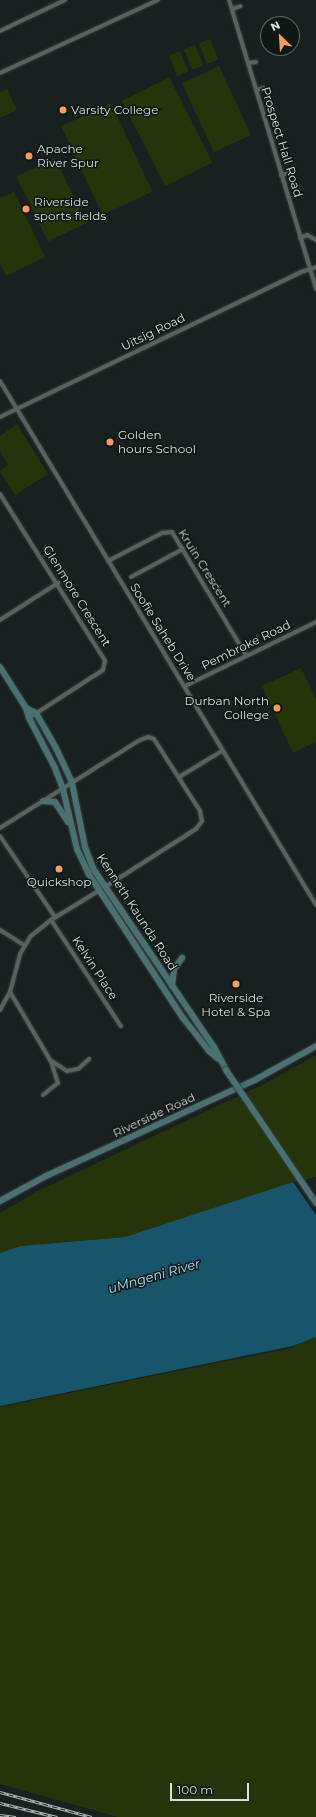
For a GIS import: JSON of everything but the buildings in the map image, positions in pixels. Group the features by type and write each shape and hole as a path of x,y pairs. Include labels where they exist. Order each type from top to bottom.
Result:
{"main road":[{"name":"Kenneth Kaunda Road","path":"0,667 26,708 29,718 49,752 63,789 70,828 82,862 172,986 214,1048 217,1058"},
{"path":"26,708 36,713"},
{"name":"Kenneth Kaunda Road","path":"36,713 56,748 72,783 88,859 102,888 183,1018 226,1070 316,1203"},
{"path":"37,732 44,728"},
{"path":"49,752 56,748"},
{"path":"43,801 58,804 70,828"},
{"path":"172,986 174,969 182,958"},
{"name":"Riverside Road","path":"0,1202 46,1176 255,1080 316,1046"}],"street":[{"path":"0,31 65,0"},
{"path":"0,73 158,0"},
{"name":"Prospect Hall Road","path":"229,0 316,289"},
{"path":"232,9 241,6"},
{"path":"248,62 256,62"},
{"path":"256,90 264,88"},
{"path":"281,175 289,173"},
{"path":"300,238 307,235 316,241"},
{"name":"Uitsig Road","path":"0,418 316,267"},
{"name":"Soofie Saheb Drive","path":"0,381 316,905"},
{"name":"Glenmore Crescent","path":"0,494 2,502 58,583 102,654 105,666 29,718"},
{"name":"Kruin Crescent","path":"108,561 169,531 174,534 246,655"},
{"path":"131,577 183,549"},
{"path":"0,620 58,583"},
{"name":"Pembroke Road","path":"184,686 316,622"},
{"path":"0,828 138,741 148,738 156,742 200,811 202,818 200,825 36,930 24,945 10,992 0,1010"},
{"path":"179,777 222,750"},
{"name":"Kelvin Place","path":"0,836 121,1026"},
{"path":"0,930 24,945"},
{"path":"10,992 50,1060 58,1077 58,1083 43,1095"},
{"path":"50,1060 67,1071 78,1069 89,1060"}],"green space":[{"path":"210,39 218,59 207,64 199,43"},
{"path":"195,45 203,65 192,70 184,49"},
{"path":"180,51 188,71 177,76 169,55"},
{"path":"219,66 251,135 214,152 182,83"},
{"path":"169,77 213,163 165,187 122,101"},
{"path":"7,89 17,110 0,118 0,92"},
{"path":"111,103 152,192 103,215 61,126"},
{"path":"55,158 87,223 48,242 16,177"},
{"path":"14,192 45,257 6,276 0,264 0,198"},
{"path":"17,424 48,474 15,495 0,471 8,465 0,451 0,436"},
{"path":"301,668 316,699 316,742 293,753 262,686"},
{"path":"316,1055 316,1177 293,1182 125,1237 21,1246 0,1253 0,1213 40,1190 268,1082"},
{"path":"316,1337 316,1817 118,1817 0,1784 0,1407 291,1348"}],"water":[{"name":"uMngeni River","path":"293,1182 316,1215 316,1337 293,1346 0,1406 0,1253 21,1246 125,1237"}],"railway":[{"path":"0,1792 92,1817"},
{"path":"0,1803 57,1817"},
{"path":"0,1815 16,1817"}],"place":[{"name":"Varsity College","path":"63,110"},
{"name":"Apache River Spur","path":"29,156"},
{"name":"Riverside sports fields","path":"26,209"},
{"name":"Golden hours School","path":"110,442"},
{"name":"Durban North College","path":"277,708"},
{"name":"Quickshop","path":"59,869"},
{"name":"Riverside Hotel & Spa","path":"236,984"}]}
